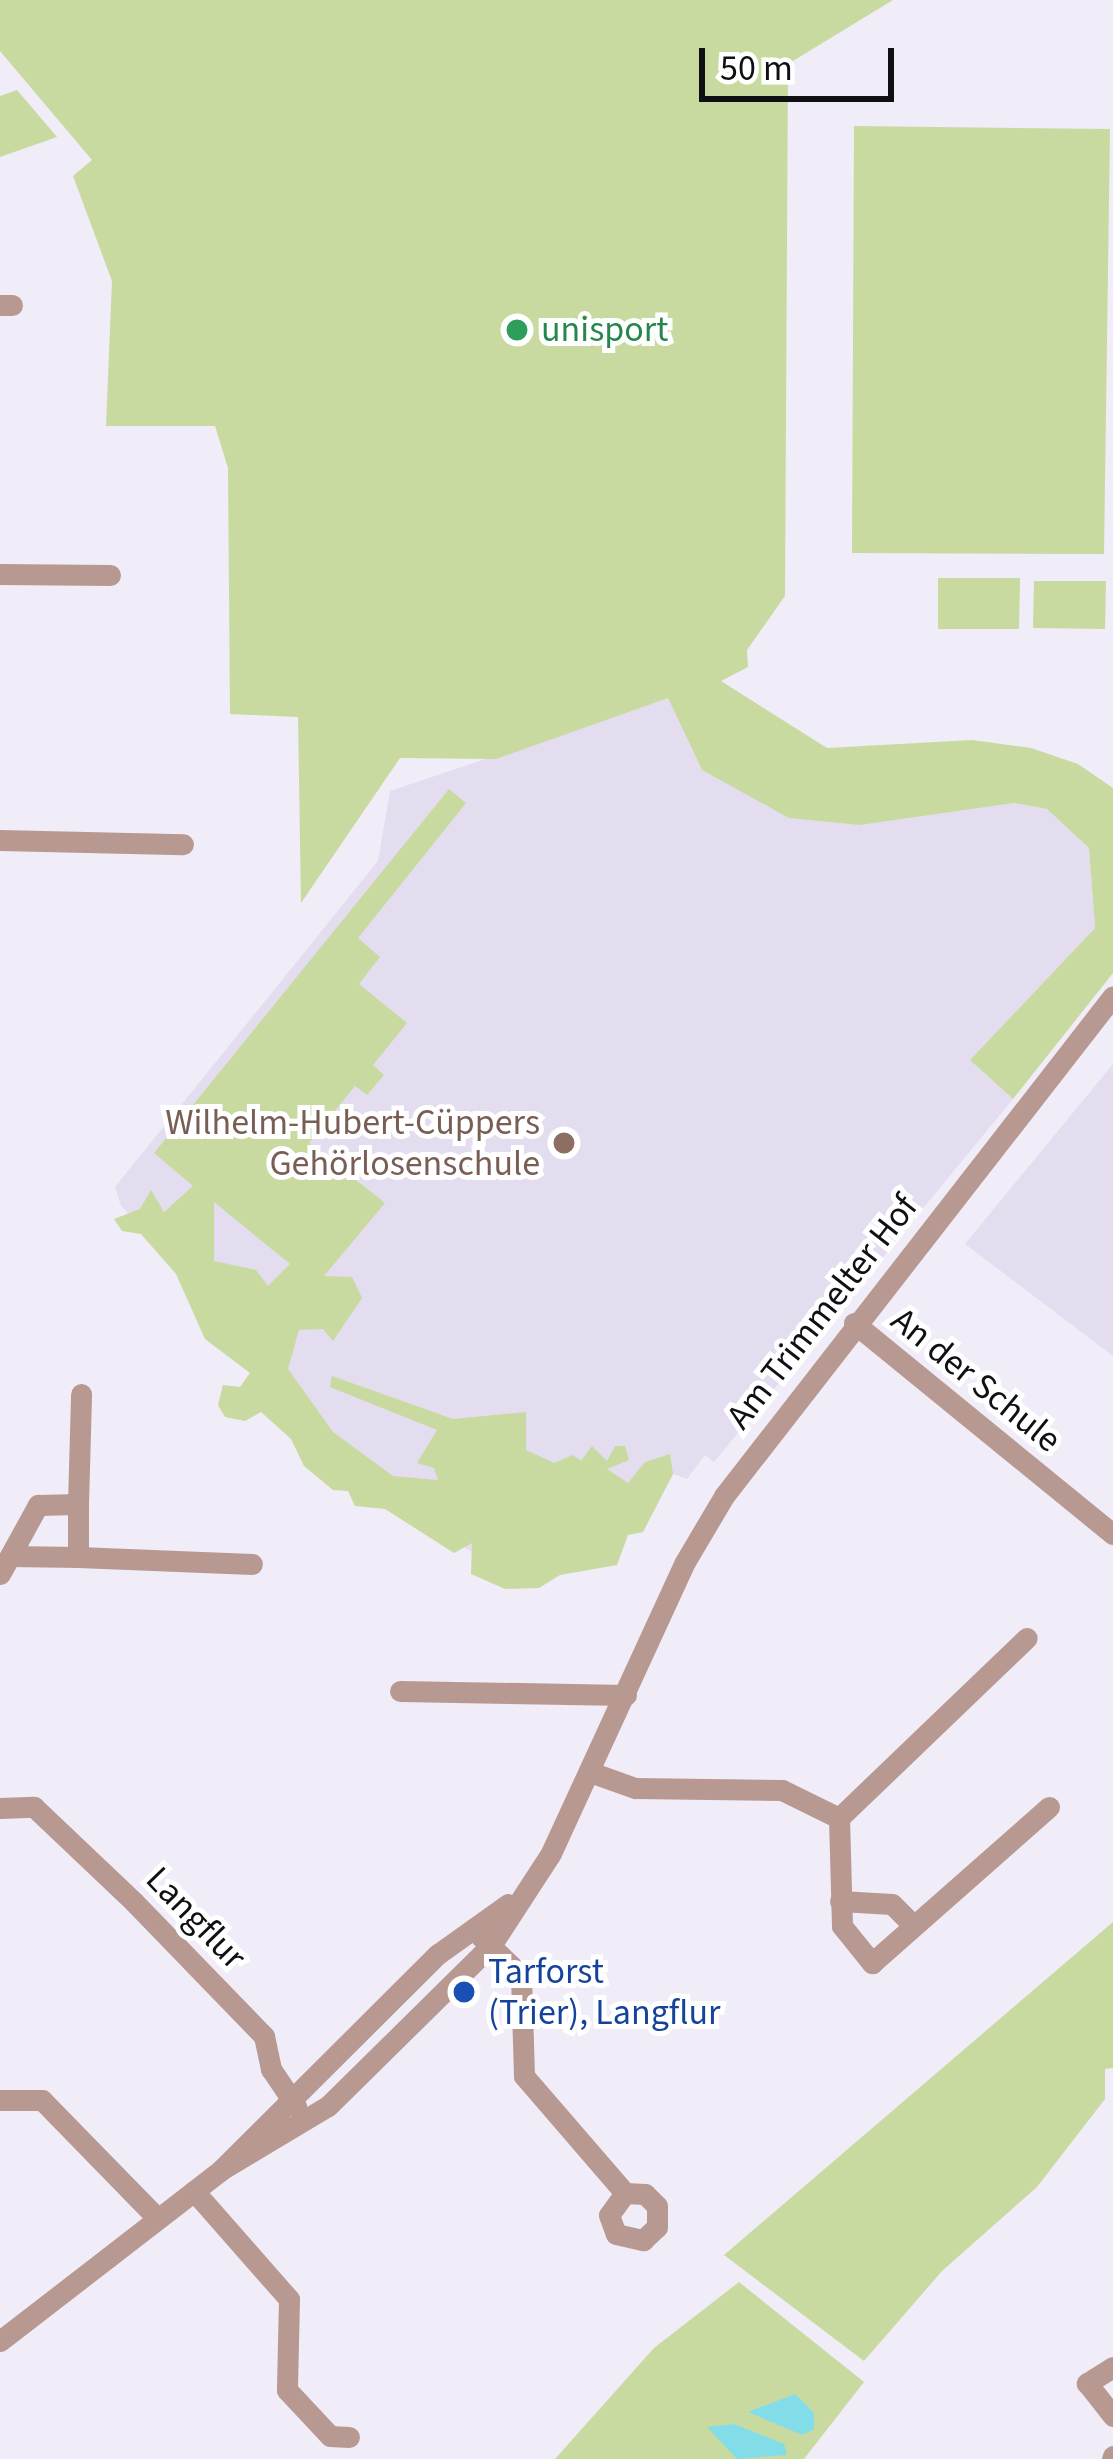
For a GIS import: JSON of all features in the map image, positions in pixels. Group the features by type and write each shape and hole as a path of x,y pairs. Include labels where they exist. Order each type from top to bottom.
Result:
{"street":[{"path":"0,574 110,575"},
{"path":"0,840 183,844"},
{"name":"Am Trimmelter Hof","path":"221,2170 307,2119 484,1938 551,1853 702,1531 854,1323 1113,996"},
{"name":"An der Schule","path":"854,1323 1113,1534"},
{"path":"78,1557 81,1394"},
{"path":"5,1565 38,1505 78,1504"},
{"path":"5,1565 78,1557 252,1564"},
{"path":"1027,1638 839,1818 842,1926 872,1963 1048,1807"},
{"path":"400,1691 626,1695"},
{"path":"590,1772 635,1788 782,1790 839,1818"},
{"name":"Langflur","path":"0,1808 34,1807 134,1902 264,2036 290,2099 307,2119"},
{"path":"840,1901 892,1904 913,1925"},
{"path":"484,1938 521,1975 524,2075 625,2193"},
{"name":"Am Trimmelter Hof","path":"0,2341 221,2170 438,1954 484,1938"},
{"path":"0,2100 42,2100 156,2217"},
{"path":"194,2192 289,2299 287,2390 329,2436 349,2437"},
{"path":"1113,2367 1087,2383 1113,2416"}],"shaded area":[{"name":"Wilhelm-Hubert-Cüppers Gehörlosenschule","path":"668,698 702,770 860,825 1014,803 1047,809 1089,848 1095,928 970,1060 1013,1099 714,1462 705,1455 687,1479 665,1471 502,1569 333,1472 247,1325 121,1206 115,1187 378,861 390,791"},
{"path":"1113,1064 1113,1356 965,1244"}],"green space":[{"path":"0,0 893,0 788,64 785,596 747,650 748,667 721,681 827,748 972,740 1031,748 1078,764 1113,788 1113,973 1013,1099 970,1060 1095,928 1089,848 1047,809 1014,803 860,825 789,818 702,770 668,698 496,759 400,758 301,903 298,717 230,714 228,468 215,426 106,426 112,281 73,176 92,160 0,51"},
{"path":"17,90 57,137 0,157 0,96"},
{"path":"854,126 1110,129 1104,554 852,553"},
{"path":"938,578 1020,578 1019,629 938,629"},
{"path":"1034,581 1106,581 1105,629 1033,628"},
{"path":"449,789 466,803 358,938 380,957 359,984 407,1023 373,1065 384,1075 367,1095 355,1086 309,1143 385,1203 324,1276 352,1277 362,1298 333,1341 323,1329 299,1330 288,1369 333,1432 393,1476 438,1480 434,1468 417,1463 437,1430 330,1387 332,1376 453,1419 526,1412 526,1450 554,1463 573,1455 581,1461 592,1446 607,1461 615,1446 625,1446 629,1460 607,1469 628,1483 645,1462 670,1454 673,1474 643,1532 628,1535 617,1565 560,1575 539,1588 505,1589 471,1574 472,1543 454,1553 385,1509 355,1506 348,1491 333,1490 304,1466 291,1439 261,1412 245,1421 225,1417 218,1405 223,1385 240,1387 250,1373 205,1339 176,1274 141,1234 122,1231 114,1219 140,1209 151,1190 164,1212 193,1186 154,1153","holes":["214,1202 290,1264 268,1286 256,1270 214,1261"]},
{"path":"1113,1922 1113,2068 1105,2069 1105,2099 1037,2187 942,2271 864,2361 724,2255"},
{"path":"739,2282 864,2382 804,2459 555,2459 654,2348"}],"water":[{"path":"795,2394 814,2413 814,2429 802,2435 748,2412"},
{"path":"734,2424 784,2444 787,2455 737,2459 707,2427"}],"place":[{"name":"unisport","path":"517,330"},
{"name":"Wilhelm-Hubert-Cüppers Gehörlosenschule","path":"564,1143"},
{"name":"Tarforst (Trier), Langflur","path":"464,1992"}]}
